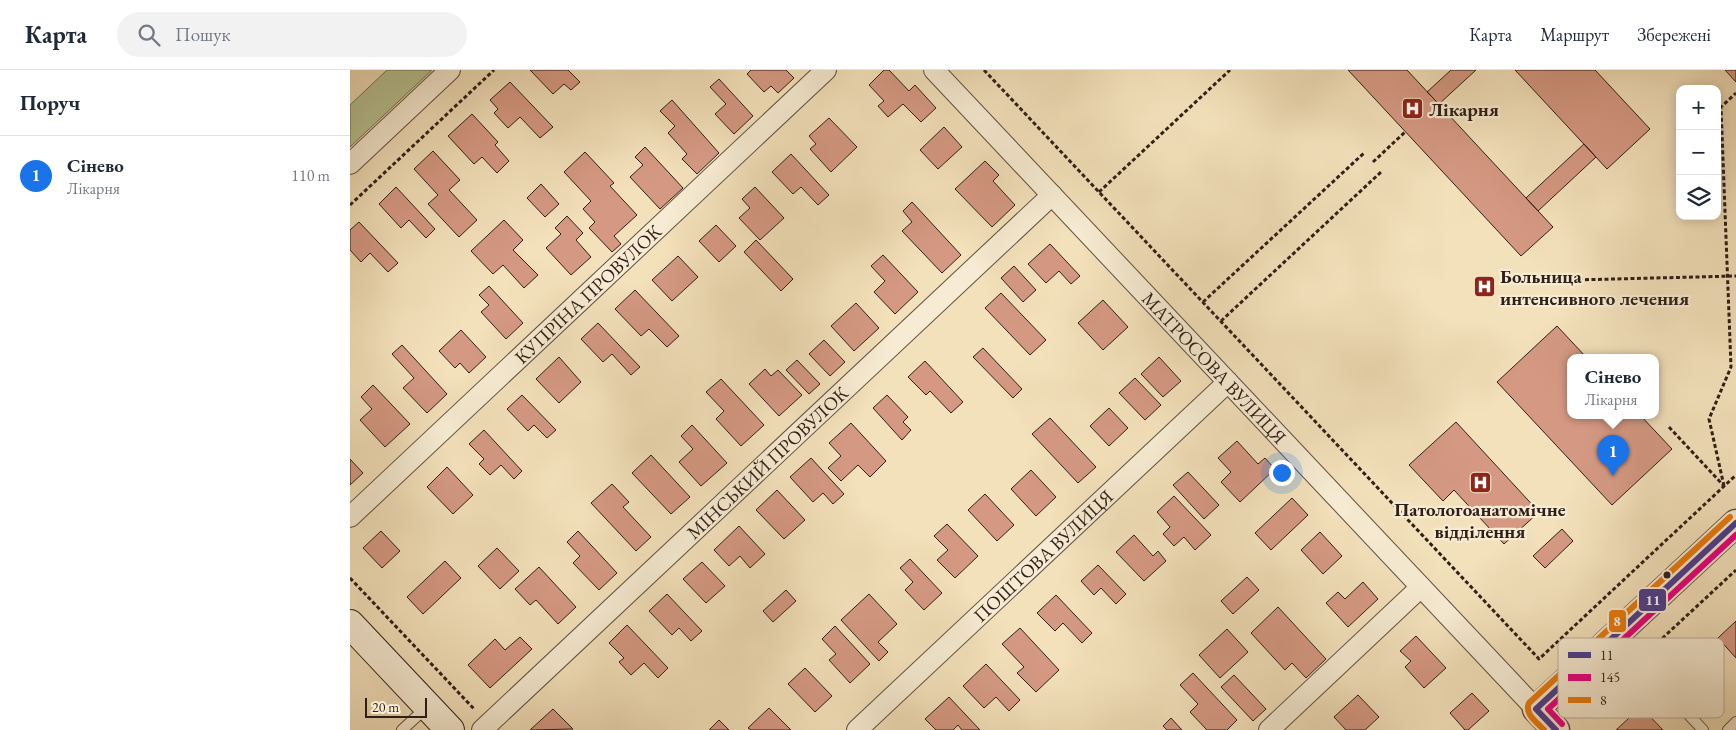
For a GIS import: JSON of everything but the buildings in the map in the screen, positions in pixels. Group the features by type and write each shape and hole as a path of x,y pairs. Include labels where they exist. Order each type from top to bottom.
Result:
{"main road":[{"path":"350,624 450,730"}],"street":[{"path":"350,164 450,70"},
{"name":"КУПРІНА ПРОВУЛОК","path":"350,517 826,70"},
{"name":"МАТРОСОВА ВУЛИЦЯ","path":"934,70 1556,730"},
{"name":"МІНСЬКИЙ ПРОВУЛОК","path":"485,727 1052,195"},
{"name":"ПОШТОВА ВУЛИЦЯ","path":"857,730 1228,382"},
{"path":"1612,638 1736,523"},
{"path":"1269,730 1421,587"},
{"path":"1536,709 1558,689"}],"lane":[{"path":"402,730 427,706"},
{"path":"1692,718 1703,730"},
{"path":"1728,730 1736,722"}],"path":[{"path":"350,205 494,70"},
{"path":"984,70 1539,659 1558,641"},
{"path":"1099,192 1230,70"},
{"path":"1724,486 1709,419 1731,367 1721,107 1736,92"},
{"path":"1372,162 1405,132"},
{"path":"1203,303 1364,153"},
{"path":"1221,321 1382,172"},
{"path":"1533,281 1736,276"},
{"path":"1669,427 1724,486"},
{"path":"1561,638 1736,476"},
{"path":"1663,638 1736,570"},
{"path":"350,578 485,727"}],"green space":[{"path":"387,70 432,70 350,147 350,105"}],"transit line":[{"name":"8","path":"1599,638 1730,517"},
{"name":"11","path":"1612,638 1736,523"},
{"name":"145","path":"1625,638 1736,535"},
{"name":"8","path":"1544,730 1528,711 1529,703 1558,676"},
{"name":"11","path":"1556,730 1536,709 1558,689"},
{"name":"145","path":"1558,700 1548,709 1562,724"}],"place":[{"name":"Лікарня","path":"1413,109"},
{"name":"Больница интенсивного лечения","path":"1484,287"},
{"name":"Сінево","path":"1613,476"},
{"name":"Патологоанатомічне відділення","path":"1480,483"}]}
